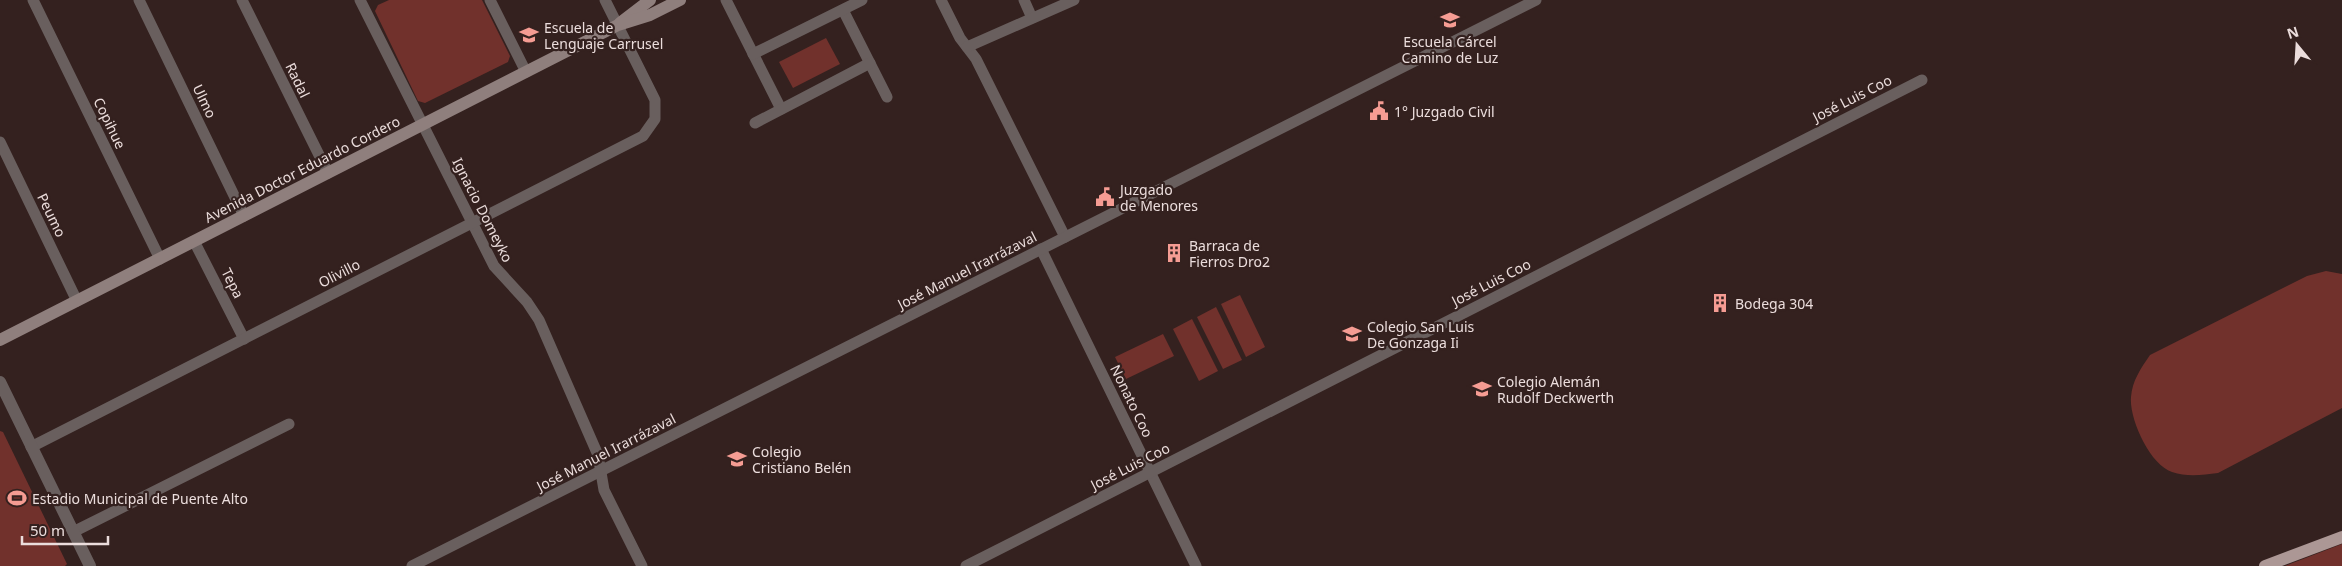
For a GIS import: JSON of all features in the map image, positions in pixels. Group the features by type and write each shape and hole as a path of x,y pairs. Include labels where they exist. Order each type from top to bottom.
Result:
{"main road":[{"name":"Avenida Doctor Eduardo Cordero","path":"618,25 650,0"},
{"name":"Avenida Doctor Eduardo Cordero","path":"0,340 618,25 650,15 680,0"},
{"path":"2265,566 2342,537"}],"street":[{"name":"Copihue","path":"33,0 160,259"},
{"name":"Ulmo","path":"139,0 244,216"},
{"name":"Radal","path":"242,0 328,173"},
{"path":"361,3 373,0"},
{"path":"490,0 526,72"},
{"path":"605,0 618,25"},
{"path":"726,0 781,109"},
{"path":"753,54 862,0"},
{"path":"941,0 976,59 1065,237"},
{"path":"1024,0 1032,18"},
{"path":"967,46 1074,0"},
{"name":"José Manuel Irarrázaval","path":"412,566 1536,0"},
{"name":"Ignacio Domeyko","path":"361,3 494,266 527,302 539,320 596,449 604,490 642,566"},
{"path":"843,10 887,97"},
{"name":"Olivillo","path":"32,447 637,139 648,131 655,120 655,100 618,25"},
{"path":"755,123 870,63"},
{"name":"José Luis Coo","path":"966,566 1922,80"},
{"name":"Peumo","path":"0,142 77,301"},
{"name":"Tepa","path":"194,241 244,339"},
{"name":"Nonato Coo","path":"1041,249 1196,566"},
{"path":"0,382 90,566"},
{"path":"73,532 289,424"}],"shaded area":[{"path":"389,0 482,0 510,56 508,62 425,103 418,101 375,11 378,5"},
{"path":"826,38 840,64 793,88 779,62"},
{"path":"2326,271 2342,274 2342,408 2218,473 2183,475 2164,468 2142,440 2131,406 2135,380 2150,355 2307,276"},
{"path":"1240,295 1265,347 1246,357 1221,304"},
{"path":"1216,307 1242,360 1223,369 1197,317"},
{"path":"1192,319 1218,371 1199,381 1173,329"},
{"path":"1163,334 1174,356 1126,379 1115,357"},
{"name":"Estadio Municipal de Puente Alto","path":"0,431 3,432 67,564 65,566 0,566"},
{"path":"2342,544 2342,566 2285,566 2290,564"}],"place":[{"name":"Escuela Cárcel Camino de Luz","path":"1450,20"},
{"name":"Escuela de Lenguaje Carrusel","path":"529,35"},
{"name":"1° Juzgado Civil","path":"1379,111"},
{"name":"Juzgado de Menores","path":"1105,197"},
{"name":"Barraca de Fierros Dro2","path":"1174,253"},
{"name":"Bodega 304","path":"1720,303"},
{"name":"Colegio San Luis De Gonzaga Ii","path":"1352,334"},
{"name":"Colegio Alemán Rudolf Deckwerth","path":"1482,389"},
{"name":"Colegio Cristiano Belén","path":"737,459"},
{"name":"Estadio Municipal de Puente Alto","path":"17,498"}]}
